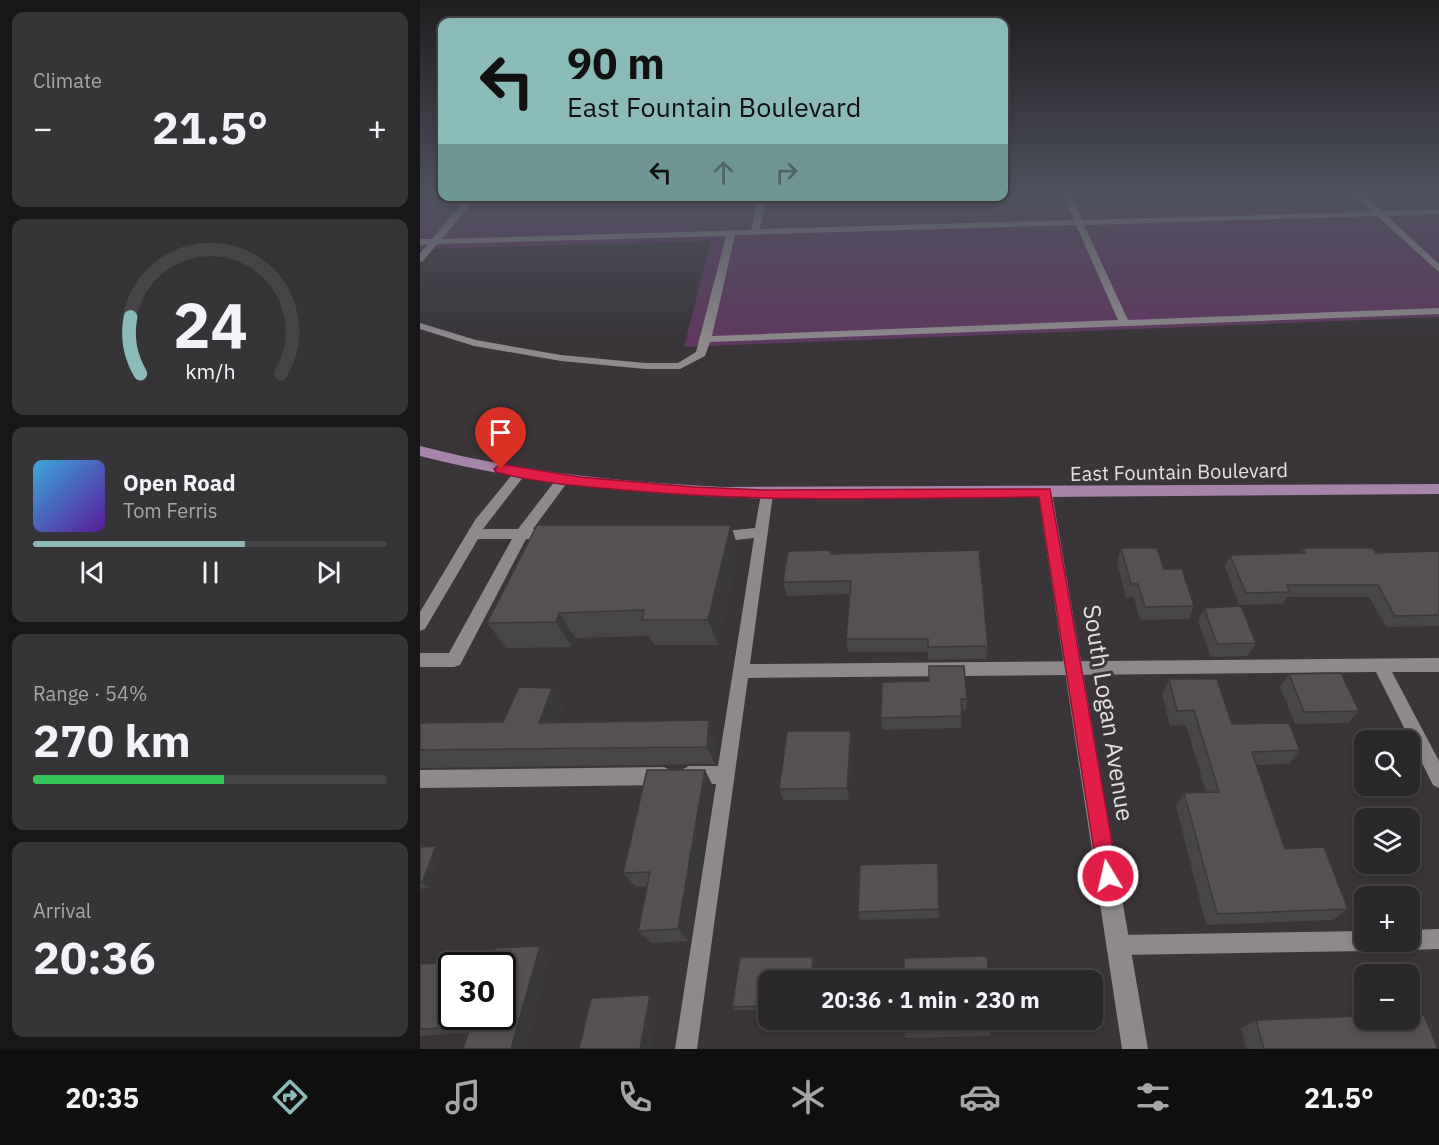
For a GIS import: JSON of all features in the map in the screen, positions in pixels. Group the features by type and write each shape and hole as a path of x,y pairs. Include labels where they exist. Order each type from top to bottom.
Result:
{"main road":[{"name":"East Fountain Boulevard","path":"420,451 563,480 682,491 767,494 1439,489"}],"street":[{"name":"South Logan Avenue","path":"1045,493 1076,668 1135,1049"}],"lane":[{"path":"420,260 433,243"},
{"path":"420,326 474,343 561,358 645,366 680,366 701,354 729,243"},
{"path":"1088,243 1124,323"},
{"path":"1411,243 1439,269"},
{"path":"706,339 1439,311"},
{"path":"420,625 474,534 520,473"},
{"path":"420,660 453,660 522,534 563,480"},
{"path":"686,1049 767,494"},
{"path":"703,538 761,532"},
{"path":"474,534 560,535"},
{"path":"741,671 1439,665"},
{"path":"1381,666 1439,779"},
{"path":"420,779 725,775"},
{"path":"1420,940 1439,939"},
{"path":"1119,945 1354,940"}],"shaded area":[{"path":"420,243 640,243 420,249"},
{"path":"711,243 1439,243 1439,317 684,347"}],"building":[{"path":"537,525 731,525 708,620 642,620 644,610 559,613 556,622 487,623"},
{"path":"1121,548 1157,548 1164,569 1182,569 1194,606 1145,607 1138,584 1131,584"},
{"path":"1303,548 1373,548 1376,553 1439,551 1439,615 1395,616 1378,585 1287,585 1290,592 1246,593 1230,555 1305,553"},
{"path":"831,550 831,554 979,550 988,646 928,647 928,639 846,639 851,581 783,582 788,551"},
{"path":"1241,606 1256,643 1217,644 1204,608"},
{"path":"929,666 964,666 967,699 961,699 962,716 881,718 882,682 929,681"},
{"path":"1341,673 1359,711 1304,712 1289,674"},
{"path":"1169,679 1217,679 1232,724 1289,723 1300,750 1252,752 1285,849 1324,847 1348,909 1217,914 1184,793 1219,792 1194,710 1177,711"},
{"path":"519,687 552,688 539,723 709,720 707,747 420,750 420,723 503,722"},
{"path":"787,731 851,731 847,788 779,789"},
{"path":"647,770 705,770 678,929 638,931 650,872 623,873"},
{"path":"436,846 422,883 420,884 420,847"},
{"path":"938,863 939,909 858,912 860,865"},
{"path":"540,946 511,1049 463,1049 469,1030 516,1030 516,952 494,952 495,948"},
{"path":"987,956 988,970 904,970 904,958"},
{"path":"740,957 813,957 812,970 758,970 758,1006 732,1007"},
{"path":"438,963 438,1028 420,1029 420,964"},
{"path":"650,995 640,1049 579,1049 591,998"},
{"path":"1420,1015 1424,1015 1438,1049 1264,1049 1256,1020 1354,1016 1354,1030 1420,1030"},
{"path":"904,1030 992,1030 904,1032"}],"route":[{"path":"501,469 563,480 694,492 1045,493 1076,668 1108,876"}]}
